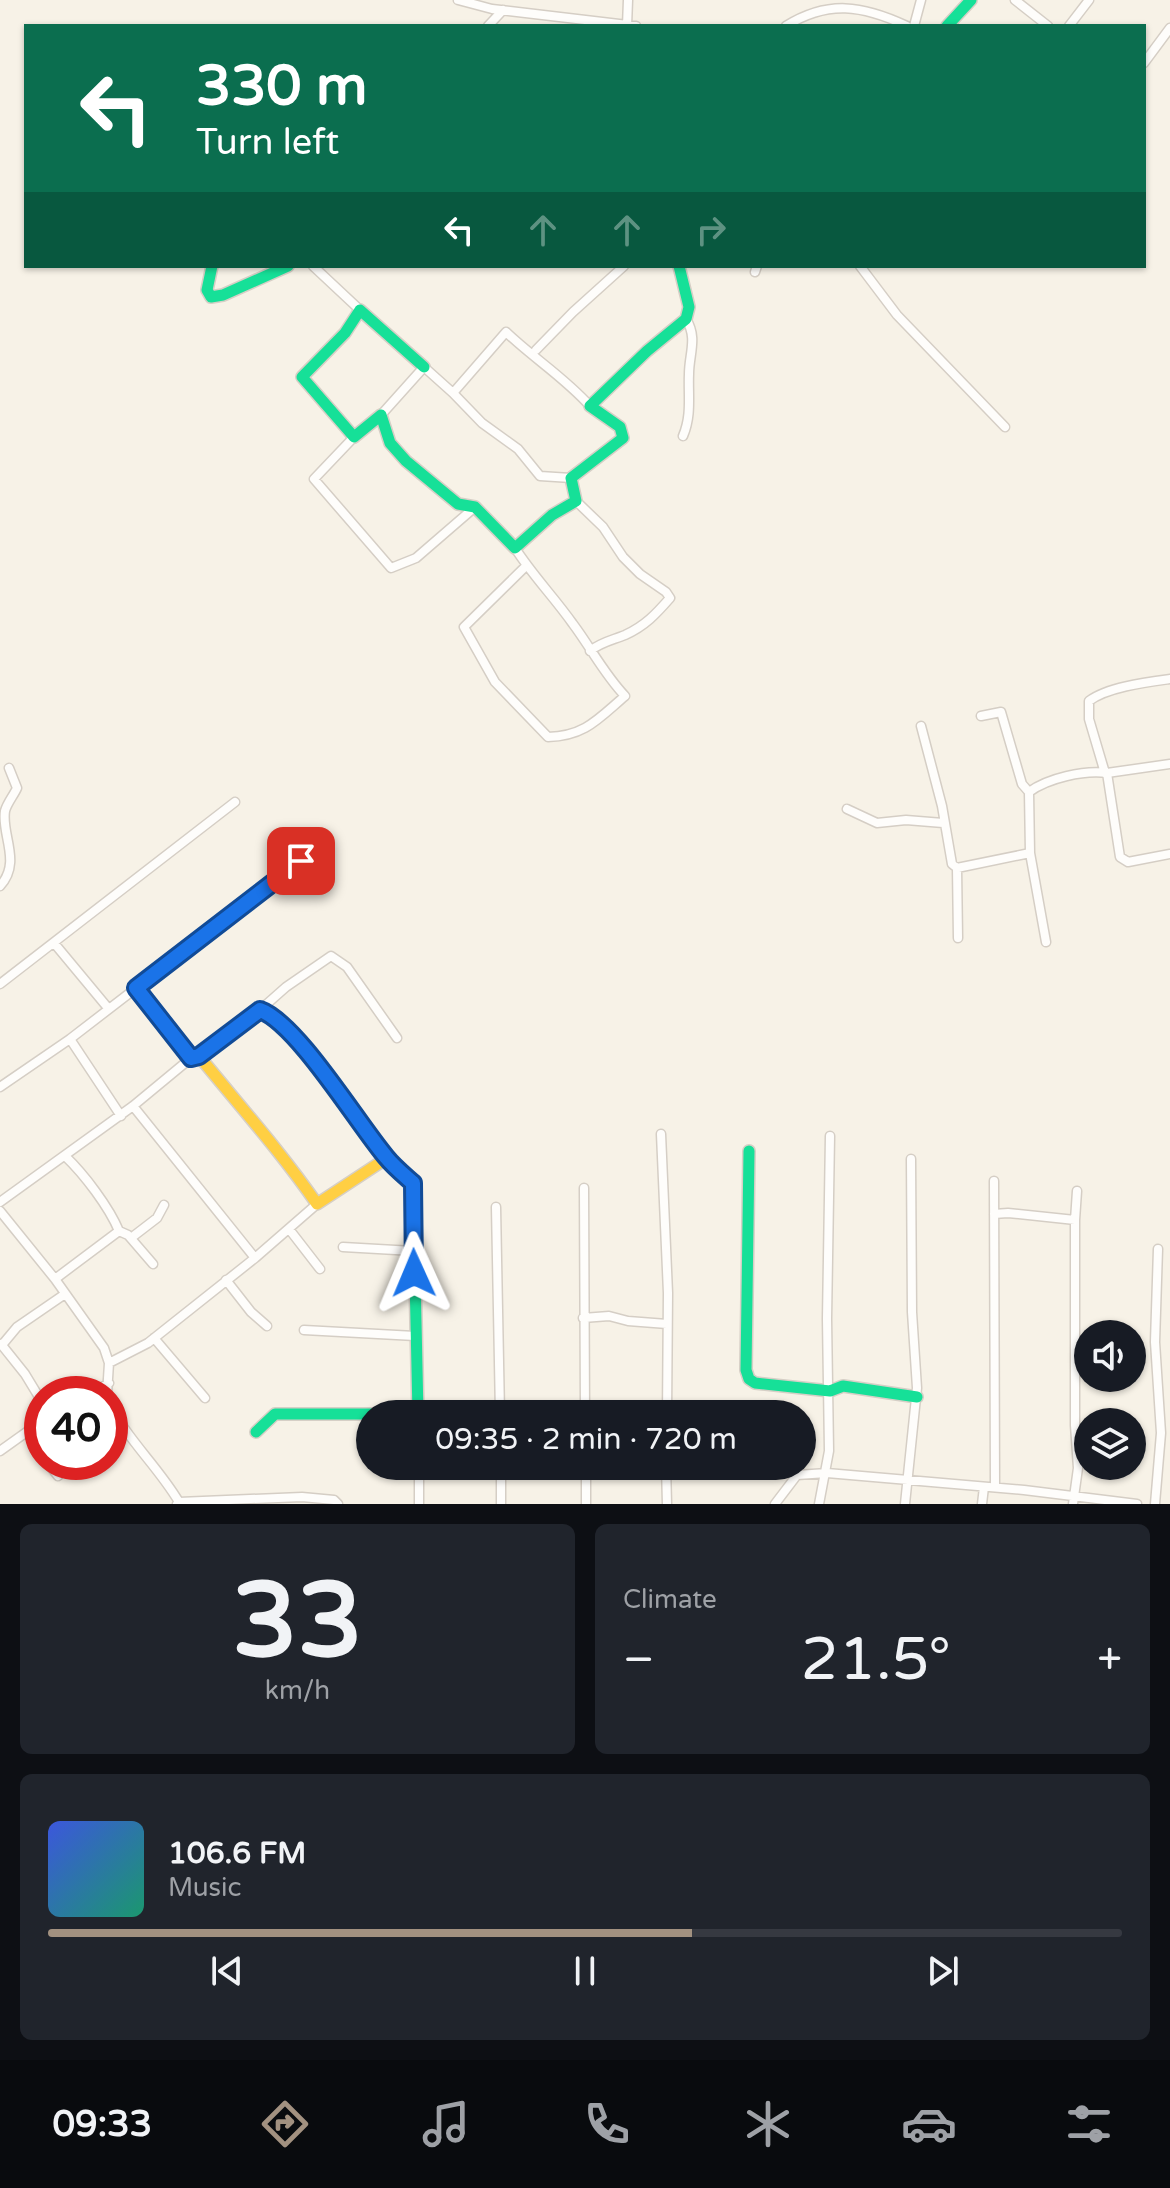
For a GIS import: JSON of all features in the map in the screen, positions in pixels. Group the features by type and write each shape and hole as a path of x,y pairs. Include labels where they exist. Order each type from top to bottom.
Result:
{"street":[{"path":"458,0 503,10 622,24"},
{"path":"628,0 630,24"},
{"path":"915,24 921,0"},
{"path":"949,24 971,0"},
{"path":"1015,0 1045,24"},
{"path":"1071,24 1089,0"},
{"path":"788,24 825,3 840,2 880,13 903,24"},
{"path":"490,24 503,10"},
{"path":"1146,60 1170,28"},
{"path":"212,268 207,290 211,297 223,295 284,268"},
{"path":"315,268 482,423 518,449 540,476 571,478 623,438 620,427 590,406 506,332 453,393"},
{"path":"536,350 622,268"},
{"path":"590,406 686,319 689,307 679,268"},
{"path":"862,268 897,315 1005,427"},
{"path":"354,437 302,377 345,333 360,310"},
{"path":"683,436 691,393 688,370 693,348 693,334 686,319"},
{"path":"424,367 381,415 354,437 314,479 391,568 416,558 475,507"},
{"path":"381,415 390,443 406,461 458,504 475,507 515,548 625,696 571,736 548,737 495,682 464,627 526,566"},
{"path":"571,478 576,501 603,527 623,557 670,598 652,620 590,651"},
{"path":"515,548 552,515 576,501"},
{"path":"1170,679 1145,682 1099,695 1089,701 1089,719 1106,773 1120,857 1128,862 1170,854"},
{"path":"981,716 1001,712 1022,784 1029,792 1030,853 1046,942"},
{"path":"921,726 942,806 952,864 957,868"},
{"path":"1029,792 1037,786 1064,778 1170,764"},
{"path":"0,886 7,877 9,867 10,844 5,811 17,788 9,768"},
{"path":"0,984 235,802"},
{"path":"847,809 877,823 906,820 943,823"},
{"path":"957,868 1030,853"},
{"path":"0,1087 70,1039 301,861"},
{"path":"957,868 958,938"},
{"path":"54,943 108,1008"},
{"path":"0,1202 121,1116 286,987 331,956 347,967 397,1038"},
{"path":"136,988 283,1155 317,1204"},
{"path":"256,1432 275,1414 418,1414 413,1183 387,1158 297,1040 268,1013 260,1010"},
{"path":"70,1039 121,1116"},
{"path":"133,1106 255,1258"},
{"path":"661,1134 666,1214 667,1400"},
{"path":"819,1504 827,1473 830,1391 827,1319 830,1136"},
{"path":"749,1151 747,1375 755,1383 830,1391 843,1386 917,1397"},
{"path":"65,1156 113,1217 119,1231 131,1238 153,1264"},
{"path":"109,1363 154,1338 317,1204 342,1191 365,1170 387,1158"},
{"path":"905,1504 917,1397 912,1312 911,1159"},
{"path":"994,1181 995,1487"},
{"path":"584,1188 585,1400"},
{"path":"1074,1501 1078,1468 1075,1425 1077,1191"},
{"path":"131,1238 157,1218 164,1205"},
{"path":"496,1207 500,1400"},
{"path":"0,1211 55,1279 104,1348 109,1376"},
{"path":"994,1214 1075,1220"},
{"path":"289,1229 320,1269"},
{"path":"55,1279 119,1231"},
{"path":"343,1247 413,1251"},
{"path":"1155,1504 1161,1433 1155,1342 1158,1249"},
{"path":"226,1280 251,1312 267,1326"},
{"path":"26,1376 1,1344 17,1327 65,1294"},
{"path":"583,1318 609,1316 667,1324"},
{"path":"304,1330 415,1336"},
{"path":"154,1338 205,1398"},
{"path":"128,1434 178,1503 302,1497 334,1500 338,1504"},
{"path":"0,1451 24,1436"},
{"path":"775,1504 797,1475 827,1473 995,1487 1074,1501 1137,1504"},
{"path":"419,1480 419,1504"},
{"path":"501,1480 501,1504"},
{"path":"586,1480 586,1504"},
{"path":"666,1480 667,1504"},
{"path":"982,1504 984,1487"}],"traffic: fast":[{"path":"949,24 971,0"},
{"path":"212,268 207,290 211,297 223,295 284,268"},
{"path":"424,367 360,310 345,333 302,377 354,437 381,415 390,443 406,461 458,504 475,507 515,548 552,515 576,501 571,478 623,438 620,427 590,406 647,351 686,319 689,307 679,268"},
{"path":"256,1432 275,1414 418,1414 413,1183 386,1157 315,1061"},
{"path":"749,1151 746,1370 749,1379 755,1383 830,1391 843,1386 917,1397"}],"traffic: slow":[{"path":"315,1061 290,1033 260,1010 199,1056 317,1204 387,1158"}],"route":[{"path":"301,861 136,988 191,1058 199,1056 260,1010 268,1013 297,1040 387,1158 413,1183 414,1273"}]}
